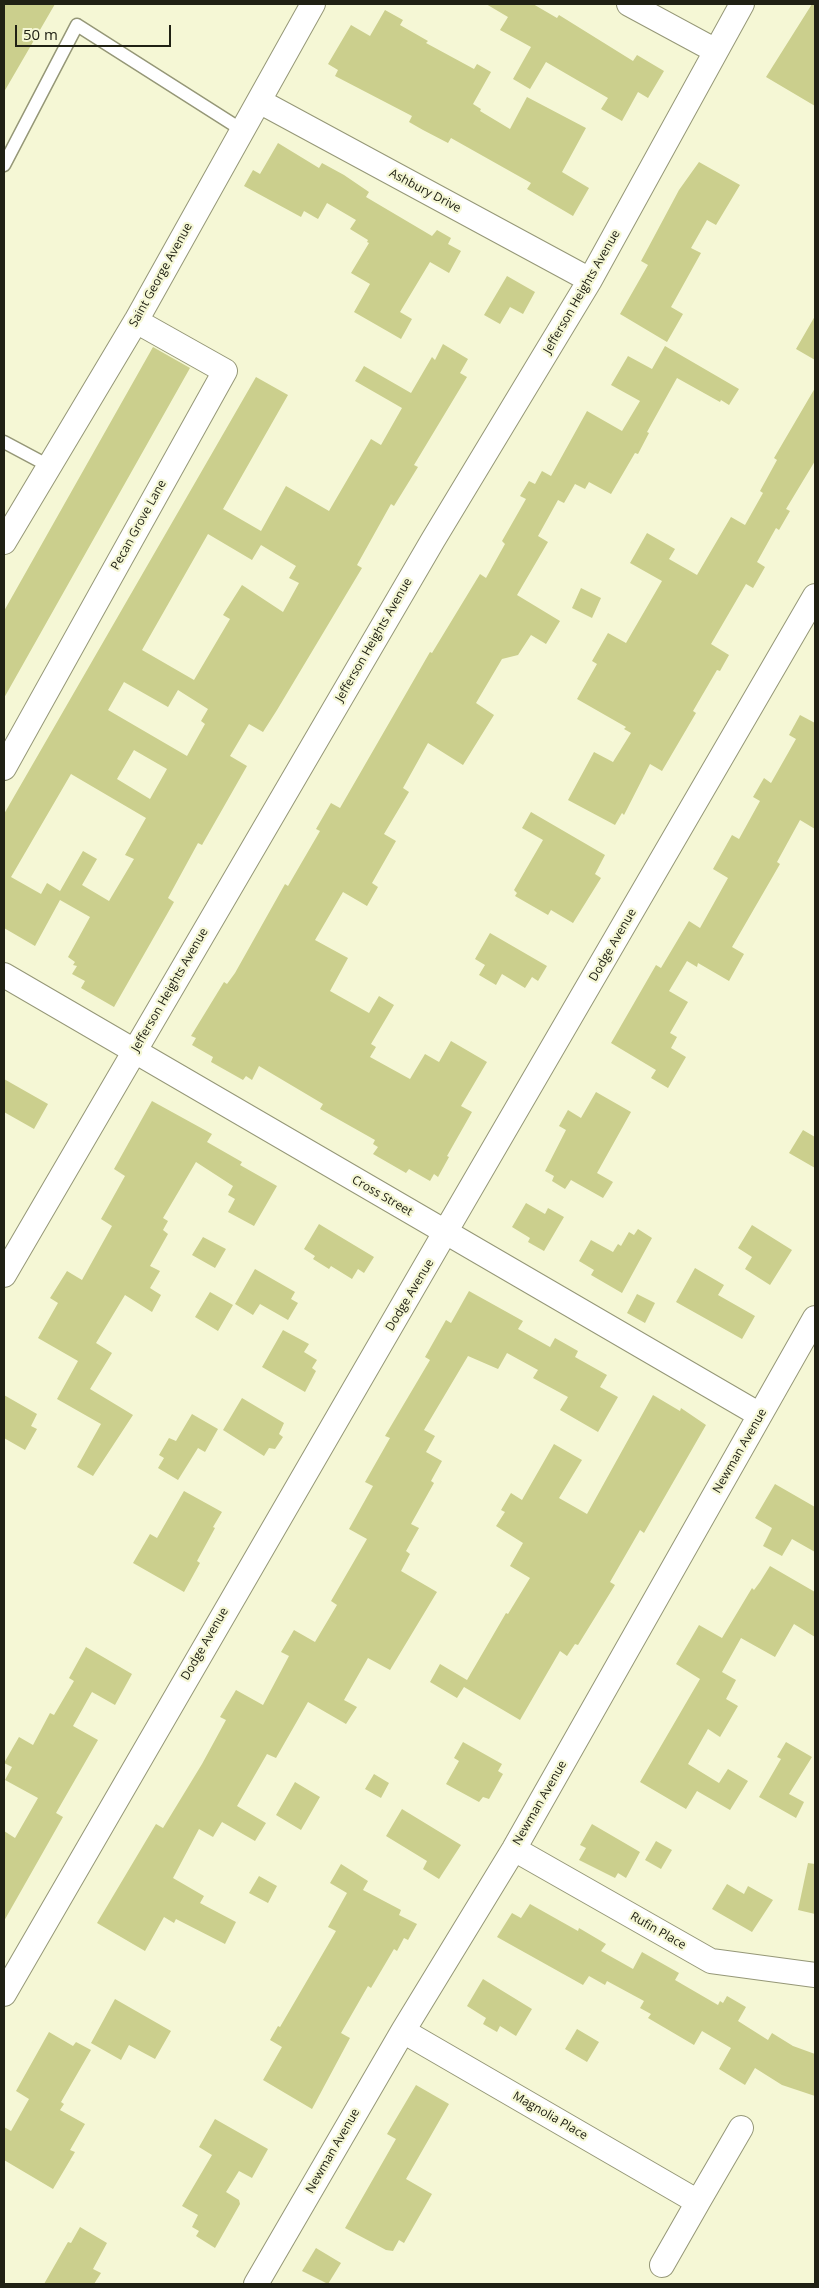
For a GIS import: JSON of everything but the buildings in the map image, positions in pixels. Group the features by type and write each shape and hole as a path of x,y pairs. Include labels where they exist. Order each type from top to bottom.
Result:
{"street":[{"name":"Saint George Avenue","path":"8,527 49,466 136,321 313,4"},
{"path":"629,4 716,51"},
{"name":"Jefferson Heights Avenue","path":"4,1275 433,540 590,280 742,4"},
{"name":"Ashbury Drive","path":"259,101 590,280"},
{"name":"Pecan Grove Lane","path":"4,768 225,371 136,321"},
{"name":"Dodge Avenue","path":"4,1994 258,1551 446,1234 815,596"},
{"name":"Cross Street","path":"4,975 446,1234 760,1415"},
{"name":"Newman Avenue","path":"256,2284 403,2030 514,1849 760,1415 814,1324"},
{"name":"Rufin Place","path":"514,1849 711,1961 815,1974"},
{"name":"Magnolia Place","path":"403,2030 698,2202"},
{"path":"662,2265 741,2128"}],"lane":[{"path":"4,165 77,25 242,130"},
{"path":"4,442 49,466"}]}
